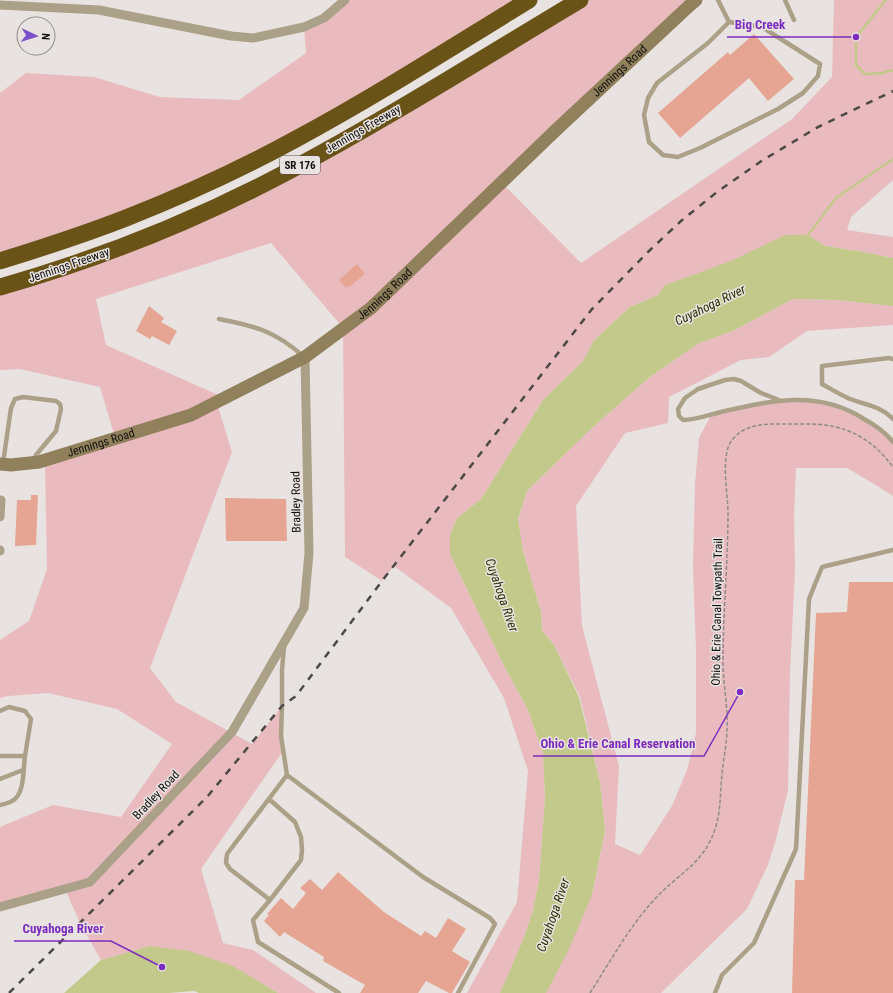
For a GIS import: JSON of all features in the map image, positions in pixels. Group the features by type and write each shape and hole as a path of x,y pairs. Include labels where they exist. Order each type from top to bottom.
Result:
{"highway":[{"name":"Jennings Freeway","path":"0,261 59,242 125,218 199,187 243,166 351,108 529,0"},
{"name":"Jennings Freeway","path":"0,287 71,265 128,244 185,221 280,176 365,129 580,0"}],"street":[{"path":"0,5 99,10 231,36 253,38 304,26 324,18 345,0"},
{"name":"Jennings Road","path":"2,464 11,465 39,462 191,415 305,357 371,308 556,130 696,0"},
{"name":"Bradley Road","path":"0,907 90,882 232,732 304,608 309,553 305,357"},
{"path":"0,517 1,500"}],"lane":[{"path":"718,0 729,22"},
{"path":"785,0 794,20"},
{"path":"729,22 762,27 820,64 818,76 803,93 778,109 700,148 678,157 664,155 649,142 644,115 648,98 657,82 708,43 729,22"},
{"path":"219,319 252,326 270,333 290,344 305,357"},
{"path":"893,359 889,358 822,366 822,384 851,399 872,405 887,413 893,419"},
{"path":"779,400 761,393 741,381 734,379 698,389 685,398 678,409 679,416 683,420 689,420 779,400 802,399 824,401 840,406 857,414 873,424 893,442"},
{"path":"2,464 10,408 15,399 24,397 56,400 60,404 61,409 56,431 36,455 33,462"},
{"path":"715,993 722,975 754,943 796,849 809,599 822,567 893,550"},
{"name":"Bradley Road","path":"284,642 281,736 287,775"},
{"path":"0,711 9,706 25,711 32,719 25,756 22,788 14,801 0,805"},
{"path":"0,756 25,756"},
{"path":"0,778 23,770"},
{"path":"270,900 230,869 226,863 227,854 287,775 423,878 490,918 496,924 458,993"},
{"path":"269,799 295,822 301,837 302,850 301,860 253,920 258,942 339,993"}],"path":[{"name":"Ohio & Erie Canal Towpath Trail","path":"590,993 635,923 655,899 700,858 716,827 721,798 727,728 723,662 728,511 725,465 728,448 731,441 748,427 761,424 828,425 844,430 868,441 893,467"}],"shaded area":[{"path":"345,0 529,0 295,139 0,261 0,93 26,73 94,77 160,97 239,100 306,53 304,27"},
{"path":"580,0 696,0 501,182 581,263 792,119 832,77 834,0 893,0 893,180 851,217 847,230 893,237 893,258 825,246 807,235 665,285 658,295 630,307 594,340 583,361 543,400 481,499 457,518 450,535 450,554 504,666 528,710 543,753 545,798 539,880 533,910 523,940 500,993 467,993 517,902 528,771 504,698 451,608 394,566 382,581 345,557 343,328 271,243 96,299 106,345 225,398 217,403 232,452 150,668 176,702 252,744 282,706 283,751 201,869 223,943 253,950 316,993 278,993 267,986 150,946 101,960 80,923 65,889 0,907 0,827 53,805 121,817 172,744 117,709 48,693 0,698 0,640 29,621 47,569 45,460 115,438 100,387 20,369 0,370 0,287 185,221"},
{"path":"793,299 838,300 893,306 893,325 807,331 769,357 741,360 669,397 668,423 625,433 576,506 582,626 619,766 615,844 640,855 672,806 687,770 696,733 696,650 693,567 695,484 699,438 709,419 709,415 779,400 824,401 857,414 893,442 893,496 847,468 796,468 794,517 795,569 790,674 788,790 768,865 747,909 661,993 542,993 592,895 605,831 600,782 580,697 554,645 542,630 541,612 523,551 518,519 527,491 594,426 650,377 699,343 733,331"}],"water":[{"path":"785,235 808,235 825,246 893,258 893,306 838,300 793,299 733,331 699,343 650,377 594,426 527,491 518,519 523,551 541,612 542,630 554,645 579,697 600,782 605,831 592,895 568,951 546,993 500,993 523,940 533,910 539,880 545,798 543,753 528,710 504,666 450,554 450,535 457,518 481,499 543,400 583,361 594,340 630,307 658,295 665,285 731,261"},
{"path":"150,946 189,951 233,966 278,993 199,993 194,991 169,993 64,993 101,960"}],"building":[{"path":"754,34 794,79 768,101 749,78 680,138 658,113 728,52 730,55"},
{"path":"357,264 365,274 346,288 339,280"},
{"path":"149,306 164,318 161,322 177,331 169,345 152,336 150,339 136,331"},
{"path":"31,495 38,495 36,545 15,546 17,500 31,500"},
{"path":"225,498 286,499 287,541 226,541"},
{"path":"849,582 893,582 893,993 792,993 795,880 804,880 816,613 847,612"},
{"path":"338,872 384,912 421,936 425,931 436,938 448,918 466,929 452,951 470,962 452,993 449,993 426,981 418,993 360,993 365,985 323,961 324,957 284,932 280,937 264,921 269,915 267,914 281,898 293,909 306,893 300,888 310,879 322,890"}],"waterway":[{"path":"886,0 856,37 856,65 865,74 882,73 893,70"},
{"path":"807,238 836,198 893,159"}],"railway":[{"path":"9,993 207,797 282,706 296,696 382,581 592,309 681,221 717,192 763,160 818,127 893,91"}],"place":[{"name":"Big Creek","path":"856,37"},
{"name":"Ohio & Erie Canal Reservation","path":"740,692"},
{"name":"Cuyahoga River","path":"162,967"}]}
